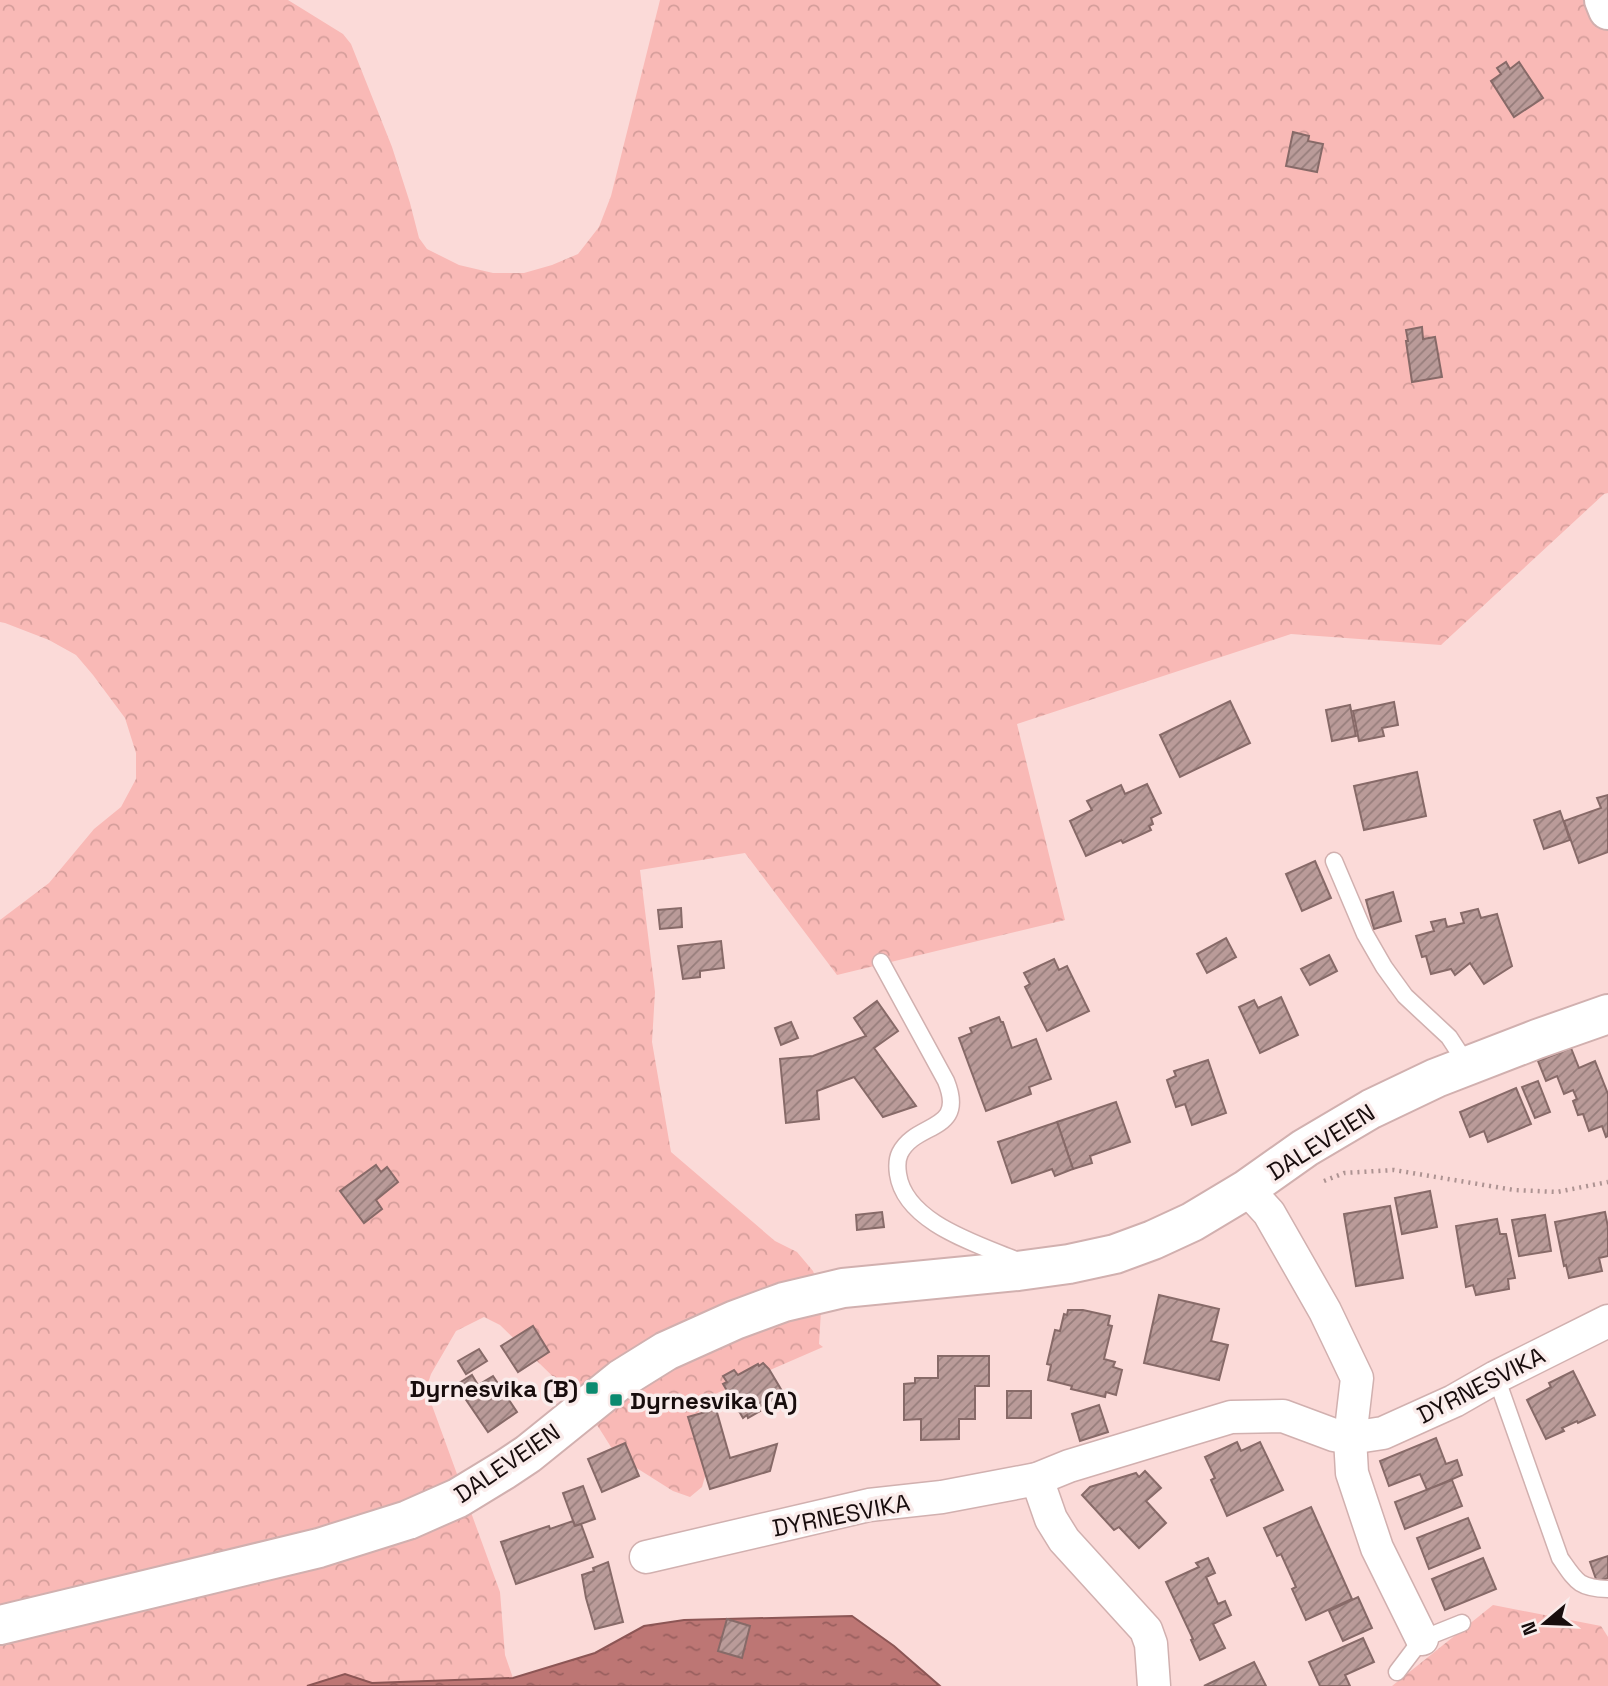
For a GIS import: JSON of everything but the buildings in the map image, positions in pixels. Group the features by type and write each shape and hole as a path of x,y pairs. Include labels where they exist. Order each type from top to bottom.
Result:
{"main road":[{"path":"1604,0 1608,10"},
{"name":"DALEVEIEN","path":"0,1625 319,1548 408,1520 458,1498 504,1470 528,1454 621,1379 666,1351 734,1320 784,1302 843,1288 1037,1269 1115,1254 1153,1240 1192,1222 1247,1189 1305,1148 1371,1109 1436,1078 1608,1014"}],"street":[{"path":"1247,1189 1269,1213 1325,1311 1357,1378 1350,1438 1352,1472 1377,1548 1422,1639"},
{"name":"DYRNESVIKA","path":"646,1557 869,1505 942,1497 1037,1479 1069,1466 1230,1417 1283,1416 1334,1435 1350,1438 1383,1433 1454,1401 1608,1321"},
{"path":"1037,1479 1051,1519 1064,1540 1146,1630 1151,1644 1154,1686"}],"lane":[{"path":"1334,861 1365,934 1384,967 1405,996 1449,1037 1468,1066"},
{"path":"881,962 951,1093 951,1108 941,1122 911,1141 901,1152 897,1166 900,1183 910,1202 936,1224 1037,1269"},
{"path":"1496,1377 1560,1558 1577,1582 1593,1589 1608,1589"},
{"path":"1397,1672 1422,1639 1462,1623"}],"path":[{"path":"1322,1181 1344,1173 1394,1170 1514,1190 1557,1192 1608,1182"}],"green space":[{"path":"0,0 288,0 343,34 351,44 392,147 419,238 427,249 459,265 493,273 524,273 578,254 599,227 611,196 660,0 1608,0 1608,493 1441,645 1291,634 1017,724 1065,920 837,975 745,853 640,870 655,992 652,1042 671,1152 775,1241 797,1252 813,1271 822,1294 819,1344 823,1347 715,1394 702,1404 695,1420 706,1473 702,1487 690,1497 673,1491 616,1455 578,1401 500,1325 484,1317 456,1331 431,1374 426,1389 500,1592 505,1655 513,1678 372,1683 345,1675 307,1686 0,1686 0,920 49,883 94,829 121,807 136,779 136,753 125,718 76,655 49,640 0,622"},
{"path":"1493,1605 1601,1626 1608,1637 1608,1686 1392,1686"}],"water":[{"path":"852,1616 894,1646 940,1686 307,1686 345,1674 372,1683 513,1678 595,1653 644,1626 684,1620"}],"place":[{"name":"Dyrnesvika (B)","path":"592,1388"},
{"name":"Dyrnesvika (A)","path":"616,1400"}]}
